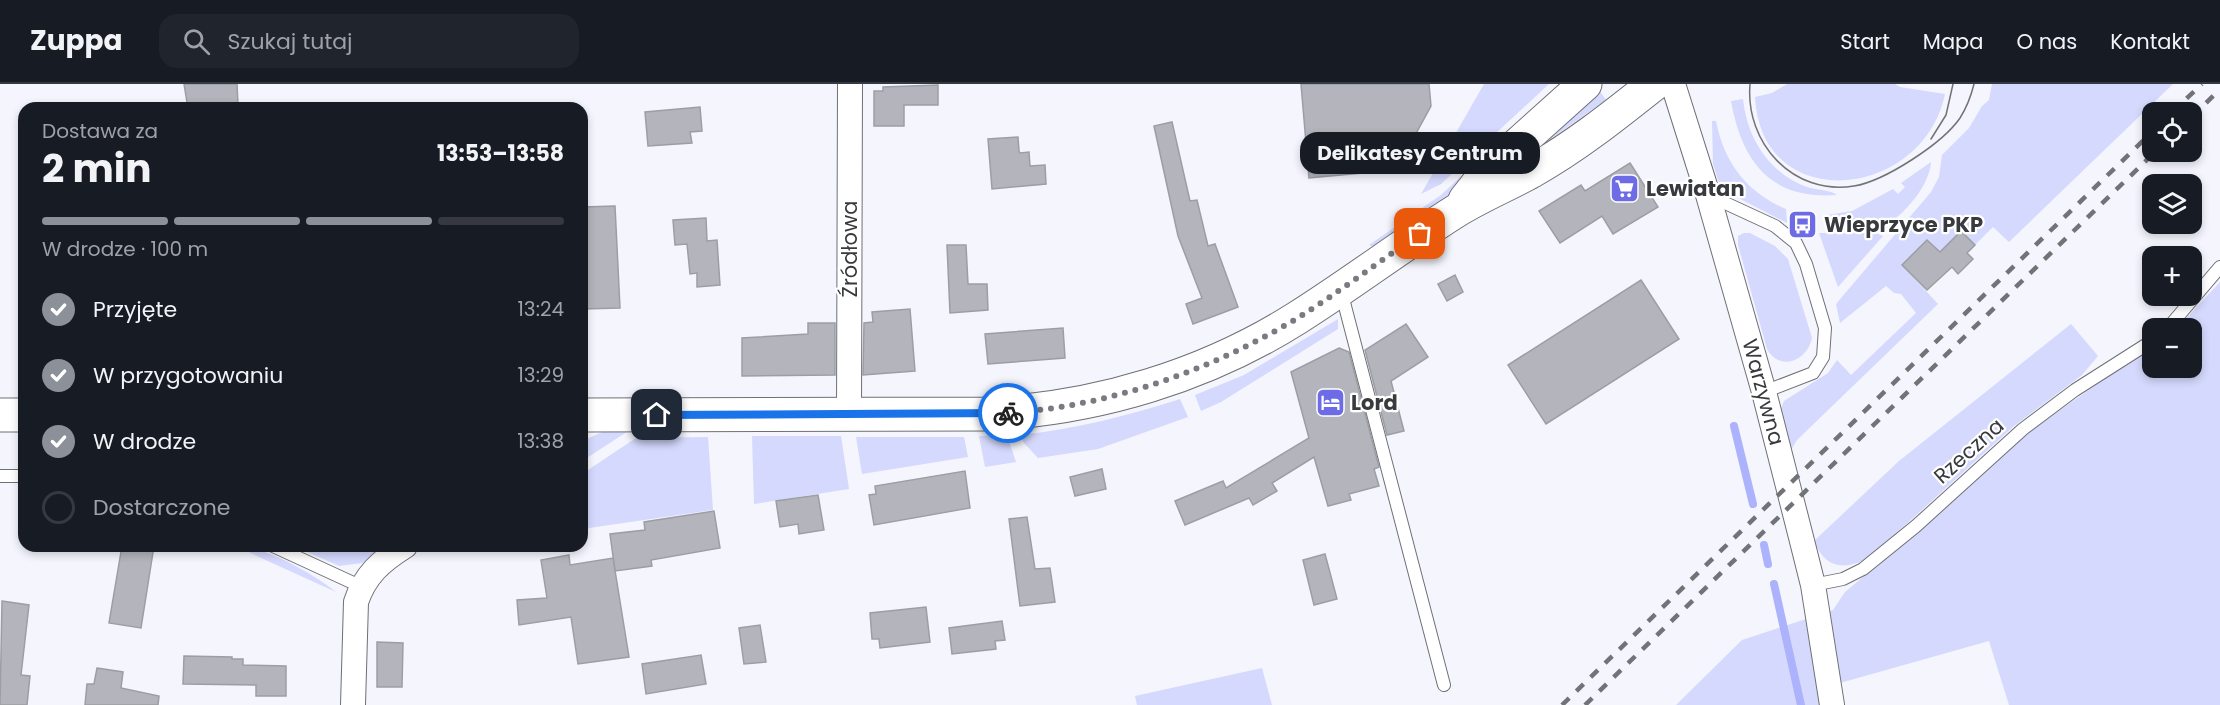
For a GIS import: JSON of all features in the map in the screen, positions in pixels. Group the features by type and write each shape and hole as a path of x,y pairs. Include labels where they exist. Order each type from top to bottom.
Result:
{"main road":[{"path":"1459,209 1486,172 1544,118 1585,84"},
{"path":"588,418 1009,413 1096,400 1153,385 1204,366 1297,318 1459,209 1533,171 1622,110 1654,84"},
{"path":"0,415 18,415"}],"street":[{"name":"Źródłowa","path":"849,415 850,84"},
{"name":"Warzywna","path":"1673,84 1708,195 1764,392 1813,585 1832,705"},
{"path":"353,705 354,615 362,587 376,566 396,552"}],"lane":[{"path":"1708,195 1775,226 1796,243 1806,264 1826,328 1823,357 1813,373 1764,392"},
{"path":"2177,318 2220,267"},
{"path":"1341,288 1444,685"},
{"name":"Rzeczna","path":"1813,585 1843,579 1863,569 1916,526 2023,429 2075,390 2142,347"},
{"path":"0,476 18,476"},
{"path":"286,552 362,587"}],"shaded area":[{"path":"1484,84 1549,84 1441,184 1421,194"},
{"path":"1787,84 1895,84 1900,87 1945,94 1931,129 1907,156 1877,173 1844,180 1812,177 1784,162 1764,136 1755,97 1772,93"},
{"path":"1992,84 2173,84 2154,102 2142,102 2142,114 2009,242 1993,227 1975,245 1962,231 1940,252 1927,240 1902,265 1938,304 1797,440 1787,457 1778,415 1784,401 1828,373 1837,360 1851,375 1916,313 1901,294 1894,293 1886,286 1840,323 1836,304 1931,192 1939,177 1942,155 1969,128 1982,106 1989,100"},
{"path":"1599,90 1606,100 1522,159"},
{"path":"1743,99 1749,127 1762,152 1771,163 1794,181 1837,195 1814,195 1794,191 1777,184 1763,173 1752,159 1736,123 1731,101"},
{"path":"1712,121 1716,121 1725,150 1739,174 1759,194 1786,209 1787,223 1721,189 1713,164"},
{"path":"1518,123 1453,194 1374,247 1369,245 1441,195"},
{"path":"1931,162 1926,180 1916,197 1887,225 1827,224 1824,221 1827,215 1852,211 1893,189 1898,194 1905,187 1901,183"},
{"path":"1750,233 1775,246 1788,259 1812,338 1805,353 1792,361 1779,360 1767,349 1738,245 1738,236"},
{"path":"1819,233 1876,233 1883,236 1838,287"},
{"path":"2220,282 2220,705 2009,705 1989,641 1840,683 1838,705 1676,705 1742,640 1833,610 1845,592 1936,516 2029,432 2142,355 2142,378 2202,378 2202,318 2186,318 2198,306 2202,306 2202,301"},
{"path":"1338,319 1338,329 1221,402 1201,411 1195,395 1244,375"},
{"path":"2071,324 2098,356 2082,375 2014,426 1869,558 1851,565 1843,565 1829,562 1824,557 1814,541 1899,461"},
{"path":"1180,399 1188,417 1098,449 1038,458 1020,435 1101,421"},
{"path":"633,428 588,457 588,438 607,430"},
{"path":"1007,435 1016,462 985,467 979,436"},
{"path":"752,436 841,436 849,489 754,504"},
{"path":"708,437 713,510 588,528 588,470 636,438"},
{"path":"856,437 964,437 968,457 862,474"},
{"path":"248,552 263,552 288,562 336,592"},
{"path":"308,552 375,552 363,563 339,566"},
{"path":"1262,668 1272,705 1137,705 1135,696"}],"building":[{"path":"184,84 237,84 238,102 187,102"},
{"path":"1301,84 1429,84 1431,106 1396,170 1309,178"},
{"path":"938,85 938,105 904,105 904,126 874,126 874,91 883,91 883,87"},
{"path":"700,107 702,131 690,132 692,143 648,146 645,112"},
{"path":"1172,122 1190,201 1197,200 1208,246 1215,244 1238,307 1193,324 1186,304 1202,298 1178,236 1154,126"},
{"path":"1018,137 1020,153 1029,152 1030,166 1045,165 1046,184 992,189 988,139"},
{"path":"1630,163 1658,207 1613,234 1602,216 1560,243 1539,211 1581,185 1585,191"},
{"path":"615,206 620,308 588,309 588,207"},
{"path":"706,218 707,241 717,240 720,285 697,287 697,273 690,274 687,244 675,245 673,220"},
{"path":"1961,231 1975,245 1967,253 1973,259 1958,274 1952,267 1927,290 1902,265 1927,240 1940,252"},
{"path":"947,245 966,245 968,284 987,284 988,310 950,313"},
{"path":"1455,275 1463,292 1447,301 1438,284"},
{"path":"1641,280 1679,339 1546,424 1508,365"},
{"path":"910,309 915,371 863,375 864,323 873,322 872,312"},
{"path":"808,323 835,323 835,375 742,376 742,338 808,334"},
{"path":"1406,324 1428,357 1391,381 1404,431 1387,435 1365,350"},
{"path":"1063,328 1065,358 988,364 985,334"},
{"path":"1339,348 1349,352 1379,467 1374,469 1379,486 1349,494 1351,500 1328,506 1314,457 1272,483 1277,491 1253,505 1249,498 1185,525 1175,501 1223,481 1226,488 1309,438 1291,372"},
{"path":"1102,469 1106,489 1075,496 1070,477"},
{"path":"965,471 970,508 874,525 869,495 876,494 875,486"},
{"path":"818,495 824,530 799,534 798,524 780,527 776,501"},
{"path":"714,511 720,548 651,560 652,566 615,571 610,534 645,530 644,522"},
{"path":"1027,517 1035,569 1050,568 1055,602 1020,606 1009,519"},
{"path":"121,552 153,552 141,628 109,623"},
{"path":"1325,554 1337,599 1314,605 1303,560"},
{"path":"569,555 570,565 613,558 629,657 578,664 571,617 519,625 517,600 547,598 541,560"},
{"path":"2,601 29,605 21,675 30,676 27,705 0,705"},
{"path":"926,607 930,642 880,648 879,639 872,639 870,613"},
{"path":"1002,621 1005,640 995,641 996,649 952,654 949,628"},
{"path":"760,625 766,662 744,664 739,628"},
{"path":"377,642 403,643 402,687 377,687"},
{"path":"701,655 706,684 646,694 642,664"},
{"path":"184,656 232,657 232,659 243,659 243,665 286,666 286,696 256,696 256,685 183,684"},
{"path":"97,668 123,672 121,688 159,696 158,705 85,705 87,684 94,684"}],"waterway":[{"path":"1734,426 1753,504"},
{"path":"1764,545 1768,564"},
{"path":"1774,584 1801,705"}],"tram line":[{"path":"1750,84 1751,106 1756,126 1765,145 1777,161 1793,174 1811,183 1832,187 1867,183 1912,160 1952,128 1969,101 1974,84"},
{"path":"1931,139 1946,115 1953,84"}],"railway":[{"path":"2183,102 2202,84"},
{"path":"2202,107 2220,89"},
{"path":"1562,705 2142,142"},
{"path":"1585,705 2145,162"}],"way so far":[{"path":"1008,413 1096,400 1153,385 1204,366 1297,318 1420,234"}],"place":[{"name":"Lewiatan","path":"1625,189"},
{"name":"Wieprzyce PKP","path":"1803,225"},
{"name":"Delikatesy Centrum","path":"1420,234"},
{"name":"Lord","path":"1330,403"}],"route":[{"path":"657,415 1008,413"}]}
